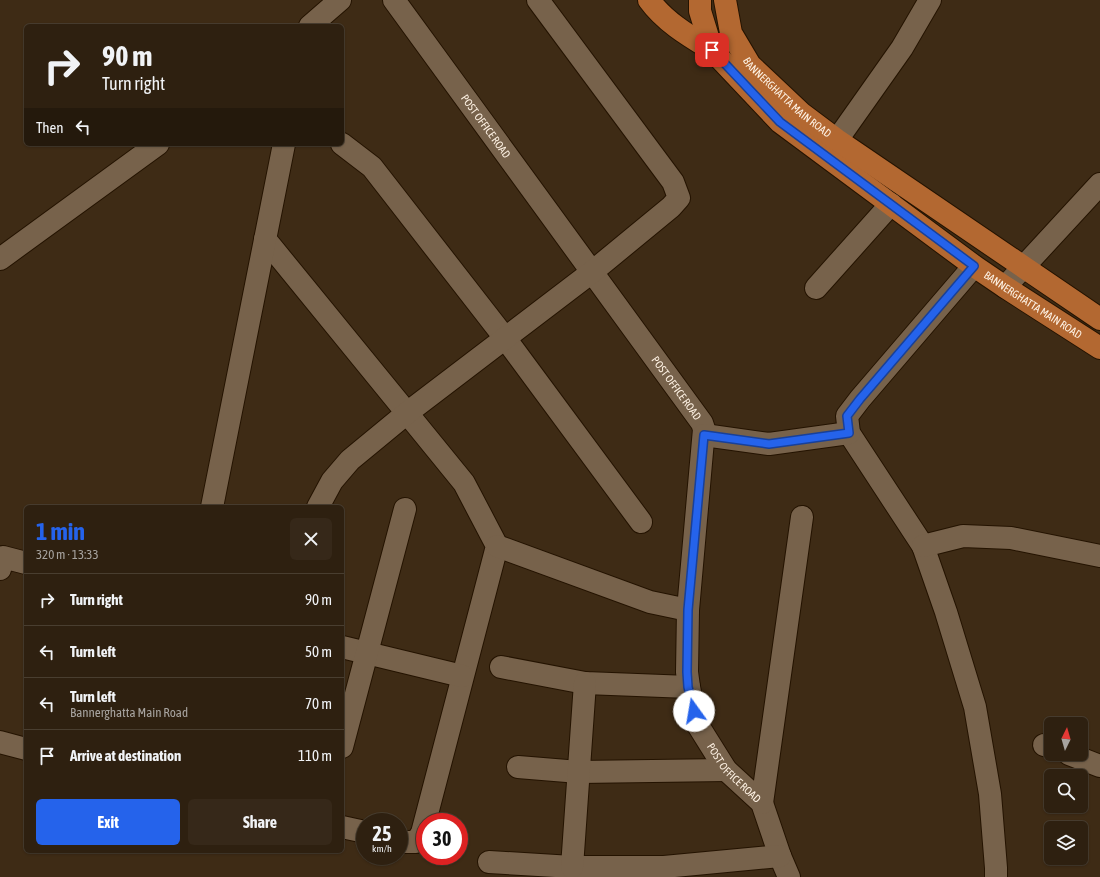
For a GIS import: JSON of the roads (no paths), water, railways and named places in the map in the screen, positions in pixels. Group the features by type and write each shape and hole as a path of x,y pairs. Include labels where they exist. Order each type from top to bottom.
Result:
{"main road":[{"path":"649,0 657,11 684,32 712,50"},
{"name":"BANNERGHATTA MAIN ROAD","path":"700,0 700,12 712,50 780,122 974,266 1100,348"},
{"name":"BANNERGHATTA MAIN ROAD","path":"726,0 731,33 750,65 801,113 837,140 1100,319"}],"street":[{"path":"312,24 340,0"},
{"name":"POST OFFICE ROAD","path":"394,0 702,423 704,435 688,610 688,687 696,722 726,770 762,803 780,856 789,877"},
{"path":"319,505 332,481 350,460 408,413 592,272 671,207 678,198 673,182 538,0"},
{"path":"837,140 902,48 930,0"},
{"path":"0,259 155,146"},
{"path":"212,505 284,146"},
{"path":"344,146 372,167 505,338 641,522"},
{"path":"1005,287 1100,184"},
{"path":"816,288 891,204"},
{"path":"265,239 464,483 497,546 650,602 688,610"},
{"path":"974,266 847,416 849,433 923,546 946,612 975,707 990,794 996,877"},
{"path":"704,435 769,444 849,433"},
{"path":"344,739 405,509"},
{"path":"762,803 802,517"},
{"path":"923,546 964,536 1011,538 1100,556"},
{"path":"408,842 416,842 422,833 497,546"},
{"path":"0,569 3,557 24,562"},
{"path":"344,647 462,676"},
{"path":"501,667 585,683 688,687"},
{"path":"572,867 585,683"},
{"path":"0,742 24,748"},
{"path":"1087,761 1100,766"},
{"path":"518,767 579,772 726,770"},
{"path":"344,827 356,830"},
{"path":"489,862 572,867 664,867 780,856"}]}
